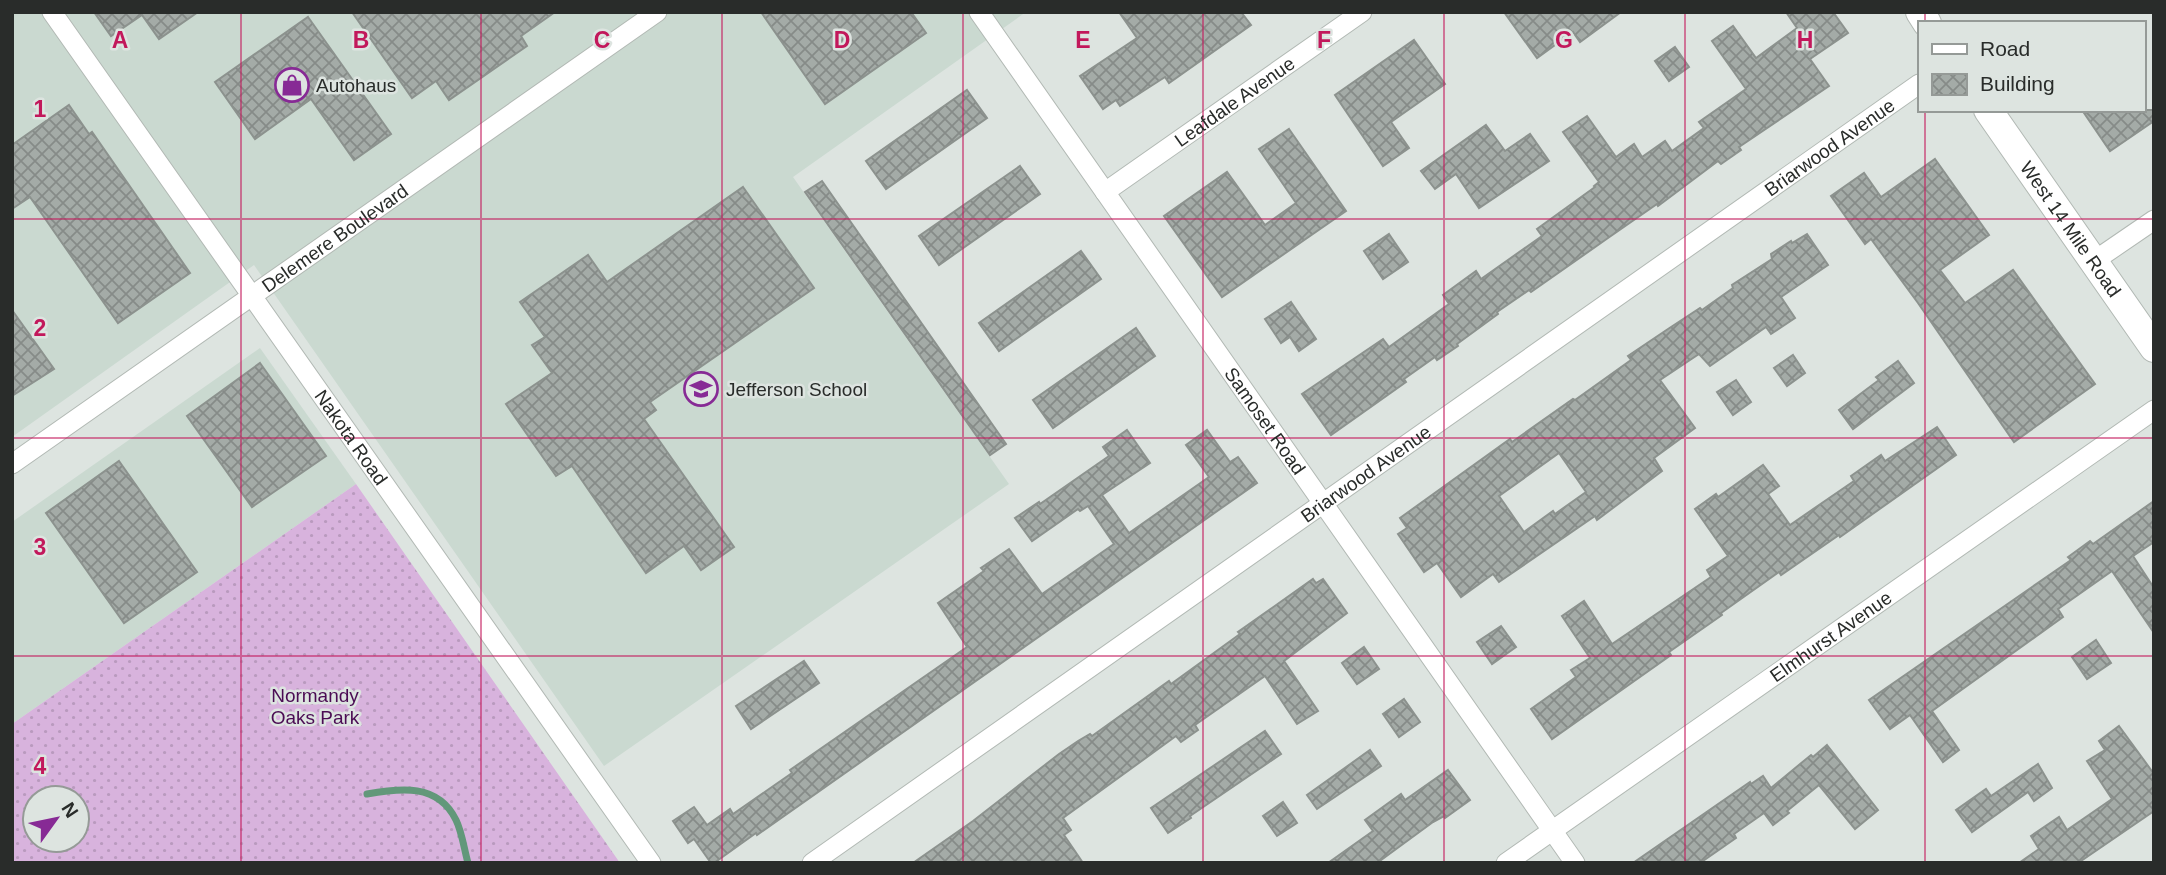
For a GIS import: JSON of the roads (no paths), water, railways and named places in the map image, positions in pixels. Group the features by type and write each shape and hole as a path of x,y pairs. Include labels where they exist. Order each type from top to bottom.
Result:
{"main road":[{"name":"West 14 Mile Road","path":"1989,112 2154,348"}],"street":[{"name":"Nakota Road","path":"52,12 651,863"},
{"name":"Delemere Boulevard","path":"12,464 657,12"},
{"name":"Samoset Road","path":"979,12 1575,863"},
{"name":"Leafdale Avenue","path":"1105,192 1362,12"},
{"name":"Briarwood Avenue","path":"812,863 1918,84"},
{"path":"2094,261 2154,220"},
{"name":"Elmhurst Avenue","path":"1506,863 2154,410"}],"waterway":[{"path":"367,794 405,790 429,794 439,799 456,820 468,863"}],"place":[{"name":"Autohaus","path":"292,85"},
{"name":"Jefferson School","path":"701,389"}],"park label":[{"name":"Normandy Oaks Park","path":"315,706"}]}
